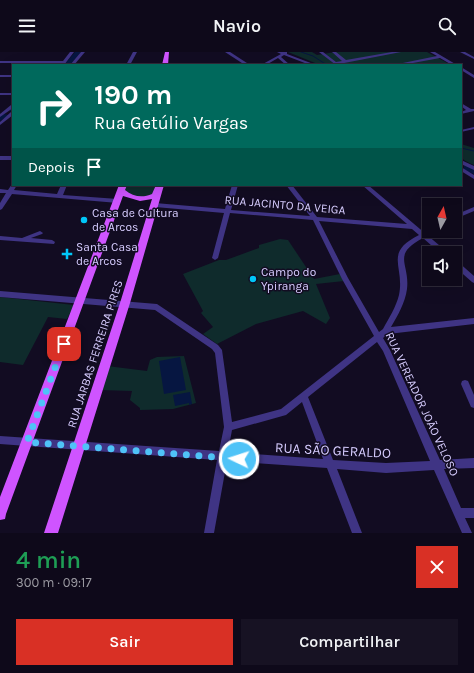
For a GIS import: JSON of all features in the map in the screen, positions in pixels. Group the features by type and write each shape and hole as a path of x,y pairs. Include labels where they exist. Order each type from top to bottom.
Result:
{"main road":[{"path":"168,52 168,64"},
{"path":"168,64 172,52"},
{"path":"120,194 130,197 147,198 153,197 159,188"},
{"name":"RUA JARBAS FERREIRA PIRES","path":"51,533 125,303 159,188"},
{"path":"120,194 126,198 149,200 155,204"},
{"path":"0,514 120,194"}],"street":[{"path":"0,62 63,64 72,52"},
{"path":"73,64 82,52"},
{"path":"129,64 135,52"},
{"path":"227,52 246,64"},
{"path":"279,52 287,53 312,64"},
{"path":"321,52 337,64 371,56 398,53"},
{"path":"334,52 345,61"},
{"path":"365,52 371,56"},
{"path":"432,52 453,64"},
{"path":"462,52 474,58"},
{"path":"266,64 287,53"},
{"path":"279,57 287,64"},
{"path":"401,64 440,57"},
{"path":"407,59 415,64"},
{"path":"462,69 473,75"},
{"path":"462,76 473,75"},
{"path":"0,76 12,76"},
{"path":"0,94 12,94"},
{"path":"462,105 472,111"},
{"path":"1,113 12,107"},
{"path":"462,113 472,111"},
{"path":"1,113 12,113"},
{"path":"0,124 12,114"},
{"path":"462,131 474,128"},
{"path":"0,158 12,158"},
{"path":"463,163 474,168"},
{"path":"462,169 474,178"},
{"path":"0,208 13,186"},
{"path":"59,196 64,186"},
{"path":"215,258 235,186"},
{"name":"RUA VEREADOR JOÃO VELOSO","path":"291,186 314,217 345,279 386,350 466,533"},
{"path":"367,186 422,234"},
{"path":"0,191 59,196 120,194"},
{"name":"RUA JACINTO DA VEIGA","path":"155,204 414,227"},
{"path":"462,214 474,209"},
{"path":"21,240 40,233"},
{"path":"228,427 283,412 386,331 402,297 403,288 399,260 401,251 410,241 422,235"},
{"path":"0,238 52,242"},
{"path":"426,238 436,246"},
{"path":"462,269 474,280"},
{"path":"0,294 80,301 125,303 157,307 215,347 219,352 228,427 224,458 209,533"},
{"path":"386,331 474,321"},
{"path":"465,384 474,404"},
{"path":"304,397 357,533"},
{"name":"RUA SÃO GERALDO","path":"0,440 224,458 386,468 474,463"},
{"path":"458,513 474,513"}],"green space":[{"path":"288,52 312,52 317,55 335,52 427,52 449,64 318,64"},
{"path":"462,144 474,148 474,165 462,158"},
{"path":"124,186 159,186 157,192 147,198 125,194"},
{"path":"280,239 288,240 314,279 340,274 344,281 316,284 330,318 326,324 303,311 256,324 217,344 203,334 213,327 201,313 203,311 183,274 219,260 226,260 259,248 259,245"},
{"path":"0,297 74,305 67,319 48,317 23,365 0,362"},
{"path":"184,356 196,403 173,409 140,410 140,408 130,400 132,391 100,390 107,366 147,371 150,360 157,357"}],"water":[{"path":"180,357 186,390 164,394 159,361"},
{"path":"190,392 192,404 189,405 189,403 175,406 173,395"}],"waterway":[{"path":"68,64 78,52"},
{"path":"301,52 313,56 325,64"},
{"path":"0,119 6,115"},
{"path":"462,148 474,151"},
{"path":"467,168 474,172"}],"place":[{"name":"Casa de Cultura de Arcos","path":"84,220"},
{"name":"Santa Casa de Arcos","path":"67,254"},
{"name":"Campo do Ypiranga","path":"253,279"}],"route":[{"path":"64,344 27,442 239,459"}]}
